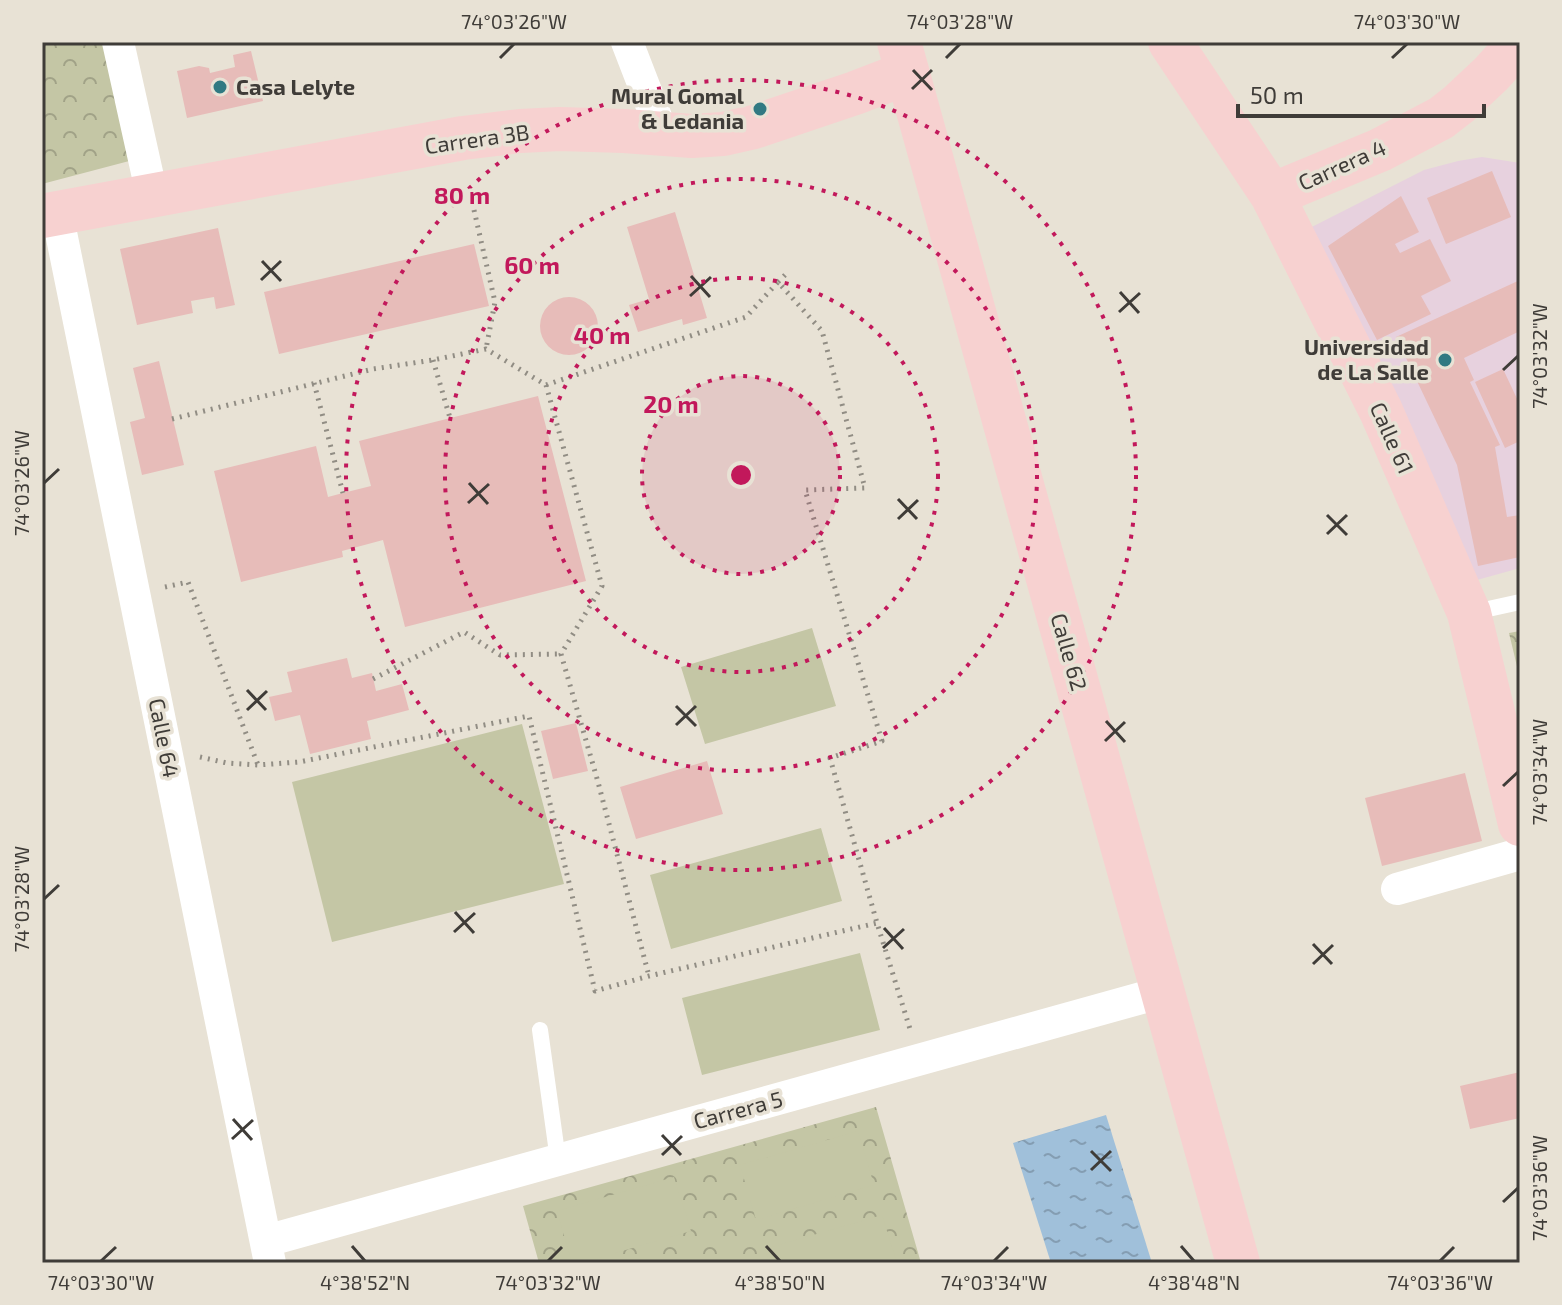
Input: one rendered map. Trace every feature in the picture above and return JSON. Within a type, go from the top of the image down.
[{"type":"street","points":[[118,42],[152,195]]},
{"type":"street","points":[[627,42],[663,135]]},
{"type":"street","name":"Calle 61","points":[[1170,42],[1272,195],[1381,411],[1469,613],[1520,824]]},
{"type":"street","name":"Carrera 4","points":[[1272,195],[1380,150],[1441,118],[1491,74],[1520,42]]},
{"type":"street","name":"Carrera 3B","points":[[50,214],[463,138],[520,131],[723,134],[754,127],[855,93],[903,58]]},
{"type":"street","name":"Calle 62","points":[[903,58],[1238,1263]]},
{"type":"street","name":"Calle 64","points":[[50,214],[134,592],[268,1252]]},
{"type":"street","points":[[1397,889],[1520,854]]},
{"type":"street","name":"Carrera 5","points":[[268,1252],[558,1160],[1163,992]]},
{"type":"lane","points":[[1469,613],[1520,602]]},
{"type":"lane","points":[[540,1030],[558,1160]]},
{"type":"path","points":[[474,210],[495,302],[486,349]]},
{"type":"path","points":[[546,385],[746,317],[788,272]]},
{"type":"path","points":[[778,282],[822,331],[865,488],[805,490],[882,741],[830,758],[920,1059]]},
{"type":"path","points":[[172,419],[373,369],[486,349],[546,385],[602,586],[561,654],[649,976]]},
{"type":"path","points":[[433,360],[450,418]]},
{"type":"path","points":[[314,383],[343,493]]},
{"type":"path","points":[[134,592],[188,582],[258,765]]},
{"type":"path","points":[[373,679],[464,632],[500,655],[561,654]]},
{"type":"path","points":[[166,750],[227,763],[258,765],[299,762],[529,716],[595,991],[877,923]]},
{"type":"shaded area","name":"Universidad de La Salle","points":[[1482,157],[1520,163],[1520,568],[1477,580],[1302,232],[1424,170]]},
{"type":"green space","points":[[42,42],[110,42],[133,160],[42,184]]},
{"type":"green space","points":[[812,628],[836,706],[705,744],[681,667]]},
{"type":"green space","points":[[1520,631],[1520,679],[1509,633]]},
{"type":"green space","points":[[522,724],[564,884],[332,942],[292,782]]},
{"type":"green space","points":[[821,828],[842,901],[671,949],[650,875]]},
{"type":"green space","points":[[860,953],[880,1030],[702,1075],[682,998]]},
{"type":"green space","points":[[876,1107],[921,1263],[539,1263],[523,1206]]},
{"type":"green space","points":[[858,1131],[874,1185],[756,1220],[740,1165]]},
{"type":"green space","points":[[674,1177],[691,1231],[572,1263],[557,1211]]},
{"type":"green space","points":[[882,1215],[897,1263],[769,1263],[765,1249]]},
{"type":"water","points":[[1106,1115],[1152,1263],[1051,1263],[1013,1143]]},
{"type":"building","name":"Casa Lelyte","points":[[251,51],[263,101],[187,118],[177,71],[199,66],[209,68],[210,73],[235,67],[233,55]]},
{"type":"building","points":[[1492,171],[1511,217],[1446,244],[1427,198]]},
{"type":"building","points":[[1401,196],[1419,232],[1395,244],[1400,253],[1430,239],[1451,281],[1421,296],[1431,314],[1377,340],[1328,246]]},
{"type":"building","points":[[675,212],[707,318],[683,325],[682,319],[638,332],[629,305],[649,299],[627,227]]},
{"type":"building","points":[[218,228],[235,305],[216,309],[214,297],[191,301],[193,313],[137,325],[120,249]]},
{"type":"building","points":[[474,244],[489,306],[279,354],[264,292]]},
{"type":"building","points":[[1520,280],[1520,331],[1464,358],[1474,380],[1470,382],[1500,445],[1495,447],[1507,517],[1520,515],[1520,557],[1478,566],[1457,465],[1396,337]]},
{"type":"building","points":[[569,297],[580,299],[589,306],[596,315],[596,337],[589,346],[580,353],[569,355],[558,353],[549,346],[542,337],[540,326],[542,315],[549,306],[558,299]]},
{"type":"building","points":[[159,361],[184,465],[142,475],[130,422],[145,418],[133,368]]},
{"type":"building","points":[[1503,369],[1520,405],[1520,441],[1505,448],[1475,382]]},
{"type":"building","points":[[538,396],[586,581],[405,627],[383,540],[342,551],[343,557],[241,582],[214,471],[316,446],[328,497],[371,486],[359,441]]},
{"type":"building","points":[[347,658],[352,678],[372,673],[376,691],[402,684],[409,710],[367,721],[371,739],[310,754],[300,715],[275,721],[269,697],[292,692],[287,672]]},
{"type":"building","points":[[576,723],[588,771],[553,779],[541,731]]},
{"type":"building","points":[[707,761],[723,814],[636,839],[620,787]]},
{"type":"building","points":[[1465,773],[1482,841],[1382,866],[1365,798]]},
{"type":"building","points":[[1520,1072],[1520,1118],[1470,1129],[1460,1086]]},
{"type":"place","name":"Casa Lelyte","points":[[220,87]]},
{"type":"place","name":"Mural Gomal & Ledania","points":[[760,109]]},
{"type":"place","name":"Universidad de La Salle","points":[[1445,360]]}]
